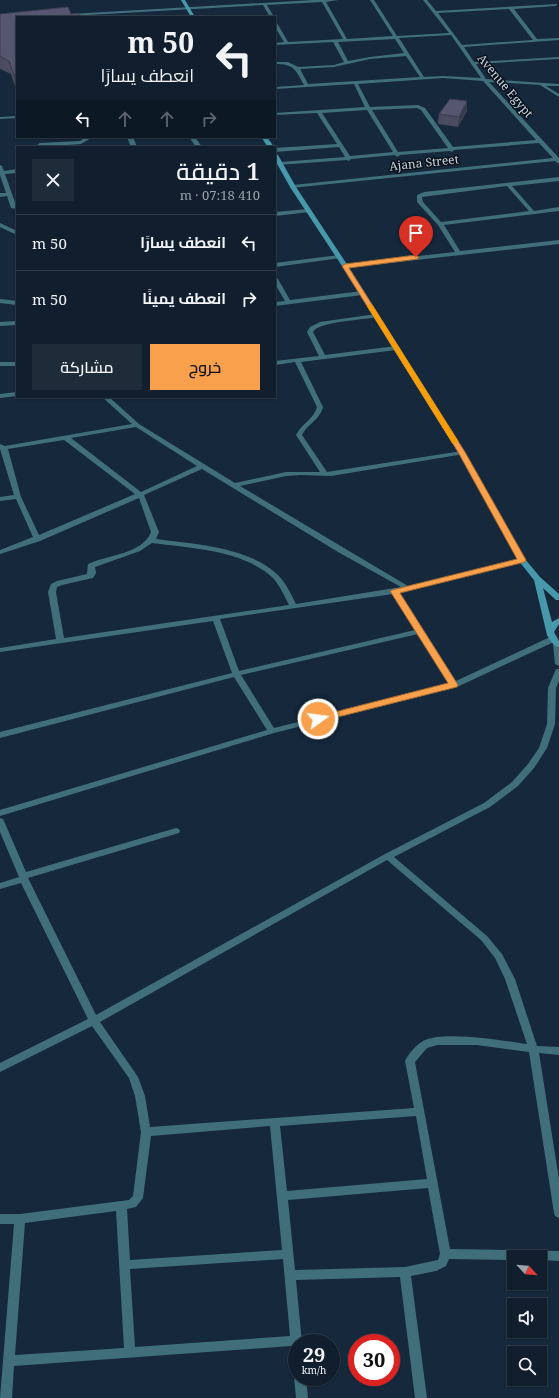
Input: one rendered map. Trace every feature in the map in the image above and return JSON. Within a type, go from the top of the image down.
[{"type":"main road","points":[[183,0],[192,16]]},
{"type":"main road","points":[[276,157],[293,187],[345,266],[462,452],[522,560],[537,579],[559,598]]},
{"type":"main road","points":[[537,579],[551,631],[556,643]]},
{"type":"main road","points":[[551,631],[555,622],[559,620]]},
{"type":"street","points":[[63,16],[278,2],[336,0]]},
{"type":"street","points":[[372,0],[422,77]]},
{"type":"street","name":"Avenue Egypt","points":[[425,0],[461,46],[484,79],[558,161]]},
{"type":"street","points":[[551,0],[559,9]]},
{"type":"street","points":[[323,1],[346,40]]},
{"type":"street","points":[[264,4],[271,16]]},
{"type":"street","points":[[435,12],[555,5]]},
{"type":"street","points":[[510,8],[536,41]]},
{"type":"street","points":[[276,25],[287,44]]},
{"type":"street","points":[[276,44],[452,34]]},
{"type":"street","points":[[461,46],[559,39]]},
{"type":"street","points":[[335,41],[347,63]]},
{"type":"street","points":[[296,68],[347,63],[370,58],[408,54]]},
{"type":"street","points":[[472,63],[559,58]]},
{"type":"street","points":[[276,63],[289,62],[296,68],[307,86]]},
{"type":"street","points":[[276,88],[422,77],[484,79],[559,85]]},
{"type":"street","points":[[355,82],[368,108],[397,155]]},
{"type":"street","points":[[541,84],[559,96]]},
{"type":"street","points":[[276,114],[368,108],[420,107],[423,109],[452,150]]},
{"type":"street","points":[[319,112],[349,159]]},
{"type":"street","points":[[0,118],[16,117]]},
{"type":"street","points":[[41,146],[81,142],[88,138]]},
{"type":"street","points":[[280,164],[397,155],[540,141]]},
{"type":"street","points":[[276,150],[340,145]]},
{"type":"street","name":"Ajana Street","points":[[293,187],[558,161]]},
{"type":"street","points":[[14,208],[1,174],[16,171]]},
{"type":"street","points":[[458,252],[440,224],[420,202],[419,196],[424,194],[559,179]]},
{"type":"street","points":[[508,184],[533,213]]},
{"type":"street","points":[[0,195],[8,194]]},
{"type":"street","points":[[440,224],[559,209]]},
{"type":"street","points":[[276,214],[308,210]]},
{"type":"street","points":[[0,225],[16,233]]},
{"type":"street","points":[[345,266],[458,252],[559,242]]},
{"type":"street","points":[[276,265],[339,257]]},
{"type":"street","points":[[276,281],[288,302]]},
{"type":"street","points":[[276,304],[362,293]]},
{"type":"street","points":[[0,301],[16,303]]},
{"type":"street","points":[[323,357],[310,332],[312,328],[322,323],[376,316]]},
{"type":"street","points":[[0,324],[16,323]]},
{"type":"street","points":[[276,363],[396,348]]},
{"type":"street","points":[[297,360],[320,407],[318,413],[300,431],[299,436],[324,474]]},
{"type":"street","points":[[0,364],[16,364]]},
{"type":"street","points":[[0,396],[16,394]]},
{"type":"street","points":[[106,398],[137,425],[202,466],[341,550],[409,589]]},
{"type":"street","points":[[37,539],[18,497],[2,447],[137,425]]},
{"type":"street","points":[[60,640],[52,592],[54,586],[60,583],[90,576],[92,573],[90,567],[94,563],[126,554],[139,548],[151,541],[155,532],[141,495],[65,437]]},
{"type":"street","points":[[234,485],[293,474],[324,474],[462,452]]},
{"type":"street","points":[[0,552],[37,539],[141,495],[202,466]]},
{"type":"street","points":[[0,499],[18,497]]},
{"type":"street","points":[[151,541],[218,551],[256,564],[272,574],[286,591],[294,607]]},
{"type":"street","points":[[0,650],[60,640],[216,619],[409,589],[522,560]]},
{"type":"street","points":[[395,591],[454,685]]},
{"type":"street","points":[[216,619],[236,674],[272,731]]},
{"type":"street","points":[[0,735],[236,674],[419,631]]},
{"type":"street","points":[[0,813],[272,731],[454,685],[556,643],[559,664]]},
{"type":"street","points":[[0,1068],[94,1021],[388,856],[487,805],[515,784],[532,766],[543,748],[551,724],[552,688],[559,671]]},
{"type":"street","points":[[551,724],[559,716]]},
{"type":"street","points":[[0,820],[24,878],[94,1021],[133,1077],[140,1096],[146,1132],[138,1198],[132,1204],[20,1219],[0,1219]]},
{"type":"street","points":[[0,886],[176,831]]},
{"type":"street","points":[[388,856],[484,938],[499,956],[510,979],[534,1050],[554,1151],[559,1213]]},
{"type":"street","points":[[290,1275],[405,1272],[436,1266],[442,1263],[446,1254],[410,1061],[419,1049],[431,1041],[463,1040],[487,1042],[534,1050],[559,1051]]},
{"type":"street","points":[[146,1132],[420,1112]]},
{"type":"street","points":[[275,1122],[296,1334]]},
{"type":"street","points":[[282,1196],[433,1183]]},
{"type":"street","points":[[121,1206],[130,1352]]},
{"type":"street","points":[[6,1398],[20,1219]]},
{"type":"street","points":[[124,1265],[288,1254]]},
{"type":"street","points":[[446,1254],[559,1256]]},
{"type":"street","points":[[405,1272],[421,1398]]},
{"type":"street","points":[[9,1361],[130,1352],[288,1344]]},
{"type":"street","points":[[301,1386],[302,1398]]},
{"type":"building","points":[[68,7],[71,14],[78,13],[80,16],[16,16],[16,80],[9,61],[0,56],[0,14]]},
{"type":"building","points":[[450,99],[467,101],[459,117],[439,114]]},
{"type":"slow traffic","points":[[370,306],[454,441]]},
{"type":"route","points":[[318,719],[454,685],[395,591],[409,589],[522,560],[462,452],[345,266],[416,257]]}]
